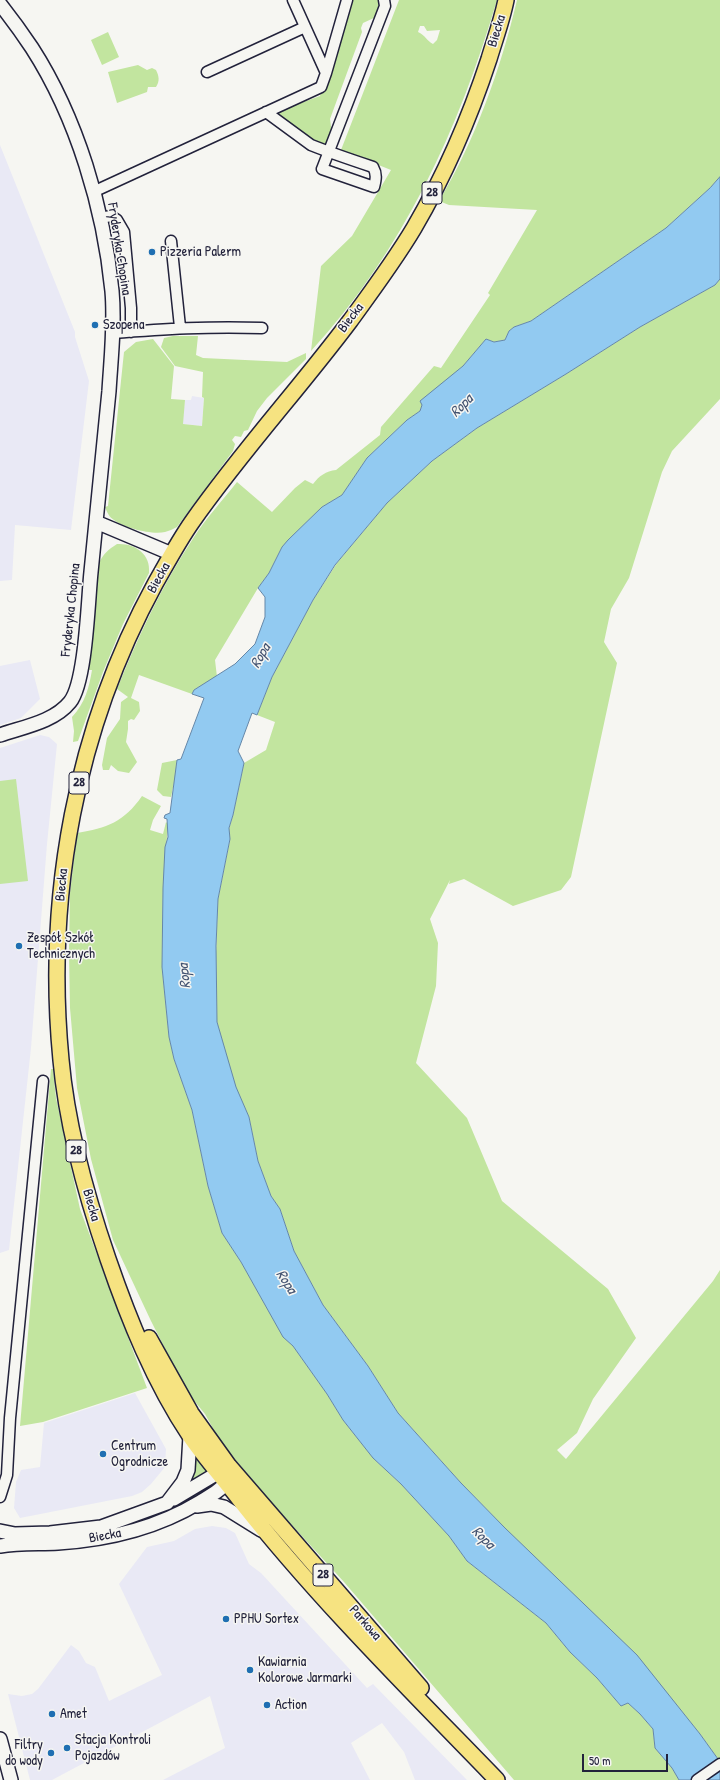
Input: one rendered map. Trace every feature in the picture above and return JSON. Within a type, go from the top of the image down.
[{"type":"main road","name":"Biecka","points":[[224,1473],[190,1436],[167,1397],[130,1322],[100,1236],[78,1161],[61,1063],[56,995],[62,875],[75,800],[92,736],[103,702],[131,631],[172,554],[189,526],[225,477],[346,326],[379,281],[414,228],[448,163],[480,85],[506,0]]},
{"type":"main road","name":"Biecka","points":[[100,1236],[143,1327],[224,1473]]},
{"type":"main road","name":"28","points":[[224,1473],[267,1534]]},
{"type":"main road","name":"Parkowa","points":[[224,1473],[500,1780]]},
{"type":"main road","name":"Parkowa","points":[[267,1534],[344,1622],[497,1780]]},
{"type":"street","points":[[293,0],[326,73]]},
{"type":"street","points":[[93,192],[320,87],[326,73],[344,2]]},
{"type":"street","points":[[266,112],[309,143],[330,151],[373,167],[376,172],[374,187],[322,169],[330,151],[386,2]]},
{"type":"street","name":"Fryderyka Chopina","points":[[0,4],[32,49],[59,98],[82,155],[100,218],[112,292],[110,377],[81,671],[78,685],[71,701],[62,710],[48,718],[0,735]]},
{"type":"street","points":[[207,72],[305,27]]},
{"type":"street","points":[[100,218],[111,216],[117,220],[124,232],[131,308],[131,332]]},
{"type":"street","points":[[171,240],[180,328]]},
{"type":"street","points":[[112,333],[218,326],[262,328]]},
{"type":"street","points":[[96,522],[172,554]]},
{"type":"street","points":[[0,1497],[6,1476],[10,1418],[43,1081]]},
{"type":"street","points":[[0,1466],[10,1418]]},
{"type":"street","points":[[167,1503],[183,1482],[188,1470],[190,1436]]},
{"type":"street","name":"Biecka","points":[[0,1531],[15,1534],[50,1533],[101,1527],[167,1503],[224,1473]]},
{"type":"street","name":"Biecka","points":[[6,1545],[59,1543],[106,1537],[146,1528],[192,1507],[213,1494],[224,1473]]},
{"type":"street","name":"Biecka","points":[[192,1507],[211,1504],[224,1507],[267,1534]]},
{"type":"street","points":[[0,1739],[10,1780]]},
{"type":"street","points":[[697,1780],[720,1764]]},
{"type":"shaded area","points":[[0,145],[75,332],[75,337],[89,381],[71,530],[15,525],[12,580],[0,581]]},
{"type":"shaded area","points":[[192,396],[204,398],[202,426],[182,424],[185,400],[191,400]]},
{"type":"shaded area","points":[[30,660],[40,699],[21,718],[0,725],[0,666]]},
{"type":"shaded area","name":"Zespół Szkół Technicznych","points":[[40,735],[49,737],[57,744],[47,844],[31,1048],[9,1250],[0,1253],[0,748]]},
{"type":"shaded area","name":"Centrum Ogrodnicze","points":[[135,1393],[166,1449],[165,1467],[151,1484],[142,1492],[132,1496],[20,1518],[14,1508],[16,1482],[21,1470],[40,1467],[44,1423]]},
{"type":"shaded area","points":[[212,1526],[226,1528],[235,1533],[249,1564],[261,1573],[367,1688],[373,1684],[467,1780],[415,1780],[404,1752],[382,1723],[351,1743],[370,1780],[163,1780],[225,1748],[210,1696],[52,1780],[30,1780],[8,1694],[22,1696],[32,1694],[38,1689],[71,1645],[79,1651],[86,1663],[95,1667],[109,1701],[162,1675],[119,1584],[147,1547],[174,1541],[195,1529]]},
{"type":"green space","points":[[350,0],[381,0],[383,7],[376,17],[363,23],[361,28],[362,32],[330,119],[332,134],[329,142],[322,145],[280,119],[276,112],[320,96]]},
{"type":"green space","points":[[399,0],[497,0],[465,95],[446,141],[424,186],[400,230],[374,272],[344,312],[311,351],[321,266],[352,236],[391,170],[341,150]],"holes":[[[420,26],[424,26],[427,31],[440,30],[437,40],[433,44],[418,32]]]},
{"type":"green space","points":[[517,0],[720,0],[720,177],[666,228],[531,321],[514,327],[509,331],[505,340],[494,342],[486,339],[463,366],[422,405],[420,411],[407,420],[367,458],[342,495],[322,507],[282,547],[269,573],[258,588],[215,660],[217,677],[194,690],[192,694],[139,675],[131,698],[139,702],[140,711],[134,720],[131,719],[128,721],[126,742],[137,762],[129,773],[118,771],[111,765],[109,770],[103,770],[102,765],[107,738],[120,719],[121,702],[128,697],[117,689],[133,650],[161,592],[182,555],[204,523],[237,482],[272,512],[295,488],[305,480],[313,484],[323,474],[336,470],[380,435],[381,427],[434,366],[441,368],[490,295],[488,293],[537,210],[449,205],[439,201],[464,154],[486,104],[511,26]]},
{"type":"green space","points":[[108,32],[119,57],[102,65],[91,40]]},
{"type":"green space","points":[[138,65],[147,70],[152,68],[156,70],[159,78],[156,87],[148,87],[147,92],[117,103],[108,72]]},
{"type":"green space","points":[[720,279],[720,399],[672,451],[662,472],[629,578],[611,609],[604,642],[617,663],[571,877],[561,890],[513,906],[464,879],[449,884],[450,880],[430,919],[438,943],[436,986],[416,1063],[467,1118],[502,1201],[608,1289],[636,1338],[593,1399],[577,1433],[557,1450],[566,1459],[713,1281],[720,1270],[720,1758],[718,1759],[670,1697],[461,1483],[398,1413],[368,1366],[323,1305],[294,1251],[280,1209],[271,1196],[258,1161],[249,1117],[234,1085],[217,1022],[216,953],[218,899],[230,840],[229,829],[244,763],[266,750],[275,722],[257,715],[272,677],[313,600],[337,563],[387,503],[432,461],[477,428],[640,327],[715,285]]},
{"type":"green space","points":[[173,336],[198,336],[196,355],[203,358],[287,362],[306,353],[306,359],[267,398],[257,411],[248,430],[244,431],[241,437],[235,436],[232,440],[235,444],[233,451],[177,527],[170,531],[153,533],[124,526],[107,513],[105,507],[108,506],[124,352],[136,342],[153,339],[174,366],[171,399],[185,400],[183,424],[202,426],[204,398],[202,397],[203,372],[175,366],[161,347],[164,338]]},
{"type":"green space","points":[[117,544],[130,545],[140,551],[147,560],[149,573],[123,624],[103,672],[78,741],[73,742],[74,731],[72,717],[86,695],[92,670],[89,670],[99,563],[106,552]]},
{"type":"green space","points":[[177,760],[176,774],[171,797],[163,796],[157,790],[162,763]]},
{"type":"green space","points":[[16,779],[28,881],[0,884],[0,781]]},
{"type":"green space","points":[[142,796],[161,806],[153,820],[150,830],[163,834],[166,822],[168,824],[163,888],[162,967],[169,1037],[174,1059],[192,1110],[208,1186],[222,1233],[241,1262],[283,1336],[293,1346],[327,1394],[343,1420],[375,1460],[401,1484],[449,1536],[467,1561],[546,1623],[570,1652],[597,1678],[621,1706],[628,1703],[640,1714],[653,1729],[655,1748],[672,1768],[679,1780],[514,1780],[344,1582],[278,1510],[221,1443],[205,1414],[187,1392],[151,1321],[113,1240],[91,1159],[77,1088],[70,1008],[70,893],[77,833],[97,829],[114,822],[128,812]]},
{"type":"green space","points":[[51,1069],[53,1069],[56,1098],[80,1209],[147,1388],[43,1422],[20,1426]]},
{"type":"green space","points":[[194,1452],[208,1470],[190,1481]]},
{"type":"green space","points":[[217,1481],[215,1486],[171,1512],[130,1527],[56,1538],[208,1482]]},
{"type":"water","name":"Ropa","points":[[720,177],[720,279],[715,285],[640,327],[477,428],[432,461],[387,503],[335,565],[313,600],[272,677],[257,715],[252,713],[238,751],[244,763],[229,828],[230,839],[218,899],[216,946],[217,1022],[236,1087],[249,1117],[258,1161],[271,1196],[280,1209],[294,1251],[323,1305],[368,1366],[398,1413],[461,1483],[505,1528],[637,1655],[700,1734],[718,1759],[720,1764],[720,1780],[679,1780],[672,1768],[655,1748],[653,1729],[640,1714],[628,1703],[621,1706],[597,1678],[570,1652],[546,1623],[467,1561],[449,1536],[401,1484],[373,1458],[343,1420],[327,1394],[293,1346],[283,1337],[241,1262],[222,1233],[208,1186],[192,1110],[174,1059],[169,1037],[162,967],[163,888],[165,847],[168,837],[167,819],[164,818],[165,815],[170,813],[177,760],[181,759],[204,698],[192,694],[194,690],[235,664],[255,644],[265,617],[265,597],[258,588],[269,573],[282,547],[288,540],[322,507],[342,495],[367,458],[407,420],[420,411],[422,405],[420,401],[463,366],[486,339],[494,342],[505,340],[509,331],[514,327],[531,321],[666,228]]},
{"type":"place","name":"Pizzeria Palerm","points":[[152,252]]},
{"type":"place","name":"Szopena","points":[[95,325]]},
{"type":"place","name":"Zespół Szkół Technicznych","points":[[19,946]]},
{"type":"place","name":"Centrum Ogrodnicze","points":[[103,1454]]},
{"type":"place","name":"PPHU Sortex","points":[[226,1619]]},
{"type":"place","name":"Kawiarnia Kolorowe Jarmarki","points":[[250,1670]]},
{"type":"place","name":"Action","points":[[267,1705]]},
{"type":"place","name":"Amet","points":[[52,1714]]},
{"type":"place","name":"Stacja Kontroli Pojazdów","points":[[67,1748]]},
{"type":"place","name":"Filtry do wody","points":[[51,1753]]}]
